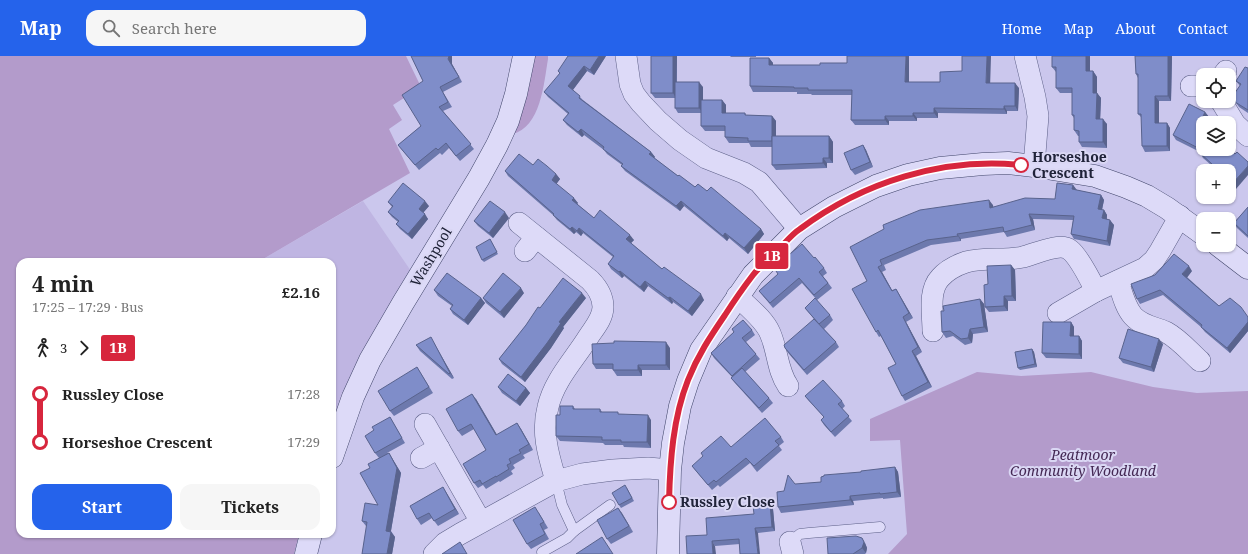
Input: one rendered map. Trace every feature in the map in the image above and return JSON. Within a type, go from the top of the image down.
[{"type":"street","name":"Washpool","points":[[336,446],[353,397],[370,360],[407,296],[480,178],[497,145],[508,121],[516,94],[524,56]]},
{"type":"street","points":[[626,56],[630,84],[634,94],[658,121],[680,140],[706,158],[744,173],[759,182],[799,229]]},
{"type":"street","points":[[1025,56],[1038,116],[1034,166]]},
{"type":"street","points":[[1225,108],[1235,124],[1248,136]]},
{"type":"street","points":[[668,554],[670,470],[680,406],[688,381],[701,350],[753,275],[799,229],[834,207],[855,195],[908,175],[940,168],[1008,163],[1095,176],[1147,196],[1180,216],[1196,229]]},
{"type":"street","points":[[1058,313],[1096,291],[1138,272],[1154,260],[1180,216]]},
{"type":"street","points":[[519,223],[530,244],[590,280],[598,290],[603,306],[598,322],[561,377],[548,406],[545,422],[547,451],[556,481]]},
{"type":"street","points":[[933,330],[933,294],[936,284],[939,279],[949,270],[971,261],[1015,258],[1048,250],[1065,248],[1070,250],[1076,257],[1096,291]]},
{"type":"street","points":[[1227,252],[1248,268]]},
{"type":"street","points":[[1118,281],[1123,297],[1132,315],[1142,323],[1168,333],[1200,361]]},
{"type":"street","points":[[737,296],[765,324],[770,332],[782,375],[788,386]]},
{"type":"street","points":[[425,424],[481,522]]},
{"type":"street","points":[[421,458],[439,448]]},
{"type":"street","points":[[434,554],[445,544],[481,522],[556,481],[582,474],[613,470],[648,468],[670,470]]},
{"type":"street","points":[[306,554],[309,538]]},
{"type":"lane","points":[[556,481],[562,505],[574,531]]},
{"type":"lane","points":[[542,552],[567,538],[574,531],[610,505]]},
{"type":"lane","points":[[792,548],[800,534],[809,532],[880,527]]},
{"type":"shaded area","points":[[363,201],[413,274],[336,418],[336,258],[265,258]]},
{"type":"green space","points":[[0,56],[406,56],[421,87],[393,105],[402,120],[389,129],[410,173],[265,258],[16,258],[16,538],[298,538],[294,554],[0,554]]},
{"type":"green space","points":[[528,56],[548,56],[542,91],[535,114],[529,123],[522,130],[512,134]]},
{"type":"green space","name":"Peatmoor Community Woodland","points":[[977,372],[1021,376],[1091,372],[1153,387],[1197,393],[1248,391],[1248,554],[888,554],[907,534],[900,440],[870,441],[870,419]]},
{"type":"building","points":[[411,56],[449,56],[448,59],[459,77],[440,87],[448,102],[439,107],[471,144],[456,156],[446,143],[438,150],[436,148],[415,165],[398,145],[421,126],[402,95],[423,81]]},
{"type":"building","points":[[568,56],[599,56],[590,70],[584,66],[568,86],[580,96],[579,98],[651,152],[649,154],[678,176],[679,175],[695,187],[698,184],[707,191],[711,187],[761,229],[744,248],[725,233],[723,236],[681,201],[676,206],[621,166],[623,164],[603,149],[604,147],[581,129],[578,132],[563,120],[569,113],[544,92],[560,73],[558,71]]},
{"type":"building","points":[[651,56],[673,56],[673,93],[651,93]]},
{"type":"building","points":[[847,56],[906,56],[905,82],[940,82],[940,72],[962,71],[962,56],[987,56],[986,83],[1015,83],[1015,106],[1004,106],[1004,109],[934,108],[934,113],[913,113],[913,116],[885,116],[885,120],[851,120],[852,90],[808,90],[808,88],[794,87],[750,86],[750,58],[769,58],[769,65],[820,65],[820,63],[847,63]]},
{"type":"building","points":[[1052,56],[1086,56],[1086,71],[1093,71],[1093,93],[1097,93],[1096,119],[1103,119],[1103,142],[1079,142],[1079,131],[1074,130],[1074,115],[1072,115],[1072,88],[1056,88],[1056,67],[1052,67]]},
{"type":"building","points":[[1135,56],[1168,56],[1168,96],[1155,96],[1155,123],[1167,123],[1167,146],[1142,146],[1141,114],[1138,114],[1138,74],[1136,74]]},
{"type":"building","points":[[1245,67],[1248,68],[1248,110],[1236,103],[1236,91],[1241,84],[1236,81]]},
{"type":"building","points":[[675,82],[699,82],[699,108],[675,108]]},
{"type":"building","points":[[701,100],[722,100],[722,113],[745,113],[745,115],[772,116],[772,141],[748,141],[748,138],[725,137],[725,126],[701,126]]},
{"type":"building","points":[[1189,104],[1205,112],[1203,116],[1196,116],[1196,147],[1173,135]]},
{"type":"building","points":[[772,136],[829,136],[829,158],[823,158],[823,163],[772,165]]},
{"type":"building","points":[[863,145],[870,162],[851,170],[844,153]]},
{"type":"building","points":[[1237,152],[1248,162],[1248,166],[1236,180],[1236,164],[1212,164],[1203,156],[1236,156]]},
{"type":"building","points":[[519,154],[533,165],[538,159],[556,174],[552,180],[574,198],[572,200],[594,218],[600,210],[630,235],[626,239],[662,269],[664,267],[701,294],[688,311],[645,281],[640,287],[620,271],[619,272],[608,264],[614,256],[579,228],[577,231],[572,227],[570,229],[505,171]]},
{"type":"building","points":[[403,183],[425,201],[419,209],[425,214],[408,234],[396,224],[399,221],[388,212],[393,206],[388,202]]},
{"type":"building","points":[[1057,183],[1073,185],[1072,189],[1101,195],[1098,209],[1104,210],[1102,218],[1110,220],[1107,241],[1071,234],[1074,216],[1029,214],[1032,225],[1004,232],[1003,227],[957,234],[958,236],[927,240],[880,260],[882,265],[878,267],[892,291],[896,289],[909,313],[903,317],[918,347],[912,351],[928,382],[902,396],[888,368],[896,364],[878,330],[876,332],[852,289],[867,281],[850,247],[884,229],[883,225],[920,210],[989,200],[990,208],[1025,198],[1055,199]]},
{"type":"building","points":[[490,201],[505,212],[489,233],[474,221]]},
{"type":"building","points":[[1248,207],[1248,236],[1236,225],[1236,221]]},
{"type":"building","points":[[490,239],[497,252],[482,260],[476,247]]},
{"type":"building","points":[[802,244],[824,268],[819,272],[828,283],[814,295],[799,278],[770,303],[759,291],[778,274],[776,271],[786,261],[784,259]]},
{"type":"building","points":[[1174,254],[1189,266],[1182,274],[1219,306],[1230,298],[1241,307],[1248,317],[1248,322],[1227,348],[1160,290],[1137,299],[1131,284],[1155,275]]},
{"type":"building","points":[[1011,265],[1012,296],[1004,296],[1004,306],[985,307],[984,285],[988,284],[987,266]]},
{"type":"building","points":[[447,273],[481,298],[464,320],[450,309],[453,305],[434,290]]},
{"type":"building","points":[[503,273],[521,288],[500,312],[483,298]]},
{"type":"building","points":[[563,278],[582,293],[559,322],[561,323],[521,377],[499,359],[526,325],[538,307],[540,308]]},
{"type":"building","points":[[815,298],[830,315],[819,324],[805,308]]},
{"type":"building","points":[[980,299],[984,327],[970,329],[968,338],[961,339],[950,331],[942,332],[941,311],[944,311],[943,306]]},
{"type":"building","points":[[814,319],[836,342],[804,370],[784,345]]},
{"type":"building","points":[[743,320],[752,330],[742,338],[756,354],[732,376],[711,353],[734,332],[732,329]]},
{"type":"building","points":[[1043,322],[1071,322],[1070,336],[1079,336],[1079,354],[1042,353]]},
{"type":"building","points":[[1128,329],[1159,339],[1151,367],[1119,358]]},
{"type":"building","points":[[431,337],[450,373],[449,374],[416,345]]},
{"type":"building","points":[[614,341],[666,342],[666,365],[638,365],[638,370],[613,370],[613,364],[593,364],[592,344],[614,343]]},
{"type":"building","points":[[1032,349],[1035,364],[1018,368],[1015,352]]},
{"type":"building","points":[[417,367],[429,387],[390,411],[378,391]]},
{"type":"building","points":[[742,368],[769,398],[759,408],[731,378]]},
{"type":"building","points":[[508,374],[526,388],[516,401],[498,387]]},
{"type":"building","points":[[823,380],[842,401],[838,404],[849,416],[831,432],[821,420],[824,417],[805,396]]},
{"type":"building","points":[[472,394],[496,435],[517,423],[529,444],[519,450],[521,453],[509,459],[511,463],[507,465],[509,469],[482,484],[480,480],[474,483],[463,464],[486,450],[471,424],[458,431],[446,409]]},
{"type":"building","points":[[560,406],[573,406],[573,409],[600,409],[600,412],[618,412],[618,414],[648,415],[647,442],[602,440],[602,437],[556,436],[556,415],[560,415]]},
{"type":"building","points":[[390,417],[402,438],[375,453],[365,436],[374,430],[372,427]]},
{"type":"building","points":[[765,418],[781,437],[775,441],[779,445],[754,466],[746,458],[716,482],[714,480],[708,485],[692,466],[703,456],[701,453],[721,436],[731,447]]},
{"type":"building","points":[[389,453],[397,468],[386,531],[391,532],[387,554],[362,554],[367,522],[362,521],[365,503],[378,505],[360,473],[370,468],[368,464]]},
{"type":"building","points":[[895,467],[897,492],[850,496],[850,500],[778,507],[777,492],[784,491],[788,475],[795,484],[821,482],[821,477],[824,475]]},
{"type":"building","points":[[625,485],[632,498],[619,505],[612,493]]},
{"type":"building","points":[[443,487],[455,509],[434,521],[429,513],[417,519],[410,506]]},
{"type":"building","points":[[770,504],[772,527],[755,528],[758,554],[740,554],[739,539],[712,541],[713,554],[687,554],[686,536],[707,535],[706,518],[754,514],[753,506]]},
{"type":"building","points":[[535,507],[544,522],[540,524],[545,534],[527,544],[513,520]]},
{"type":"building","points":[[618,508],[629,526],[607,539],[597,520]]},
{"type":"building","points":[[856,536],[862,538],[864,542],[862,548],[853,554],[828,554],[827,538]]},
{"type":"building","points":[[602,537],[613,554],[576,554]]},
{"type":"building","points":[[460,542],[467,554],[442,554]]},
{"type":"bus line","name":"1B","points":[[669,502],[670,470],[680,406],[688,381],[701,350],[753,275],[799,229],[855,195],[908,175],[940,168],[983,164],[1008,163],[1021,165]]},
{"type":"place","name":"Horseshoe Crescent","points":[[1021,165]]},
{"type":"place","name":"Russley Close","points":[[669,502]]}]
